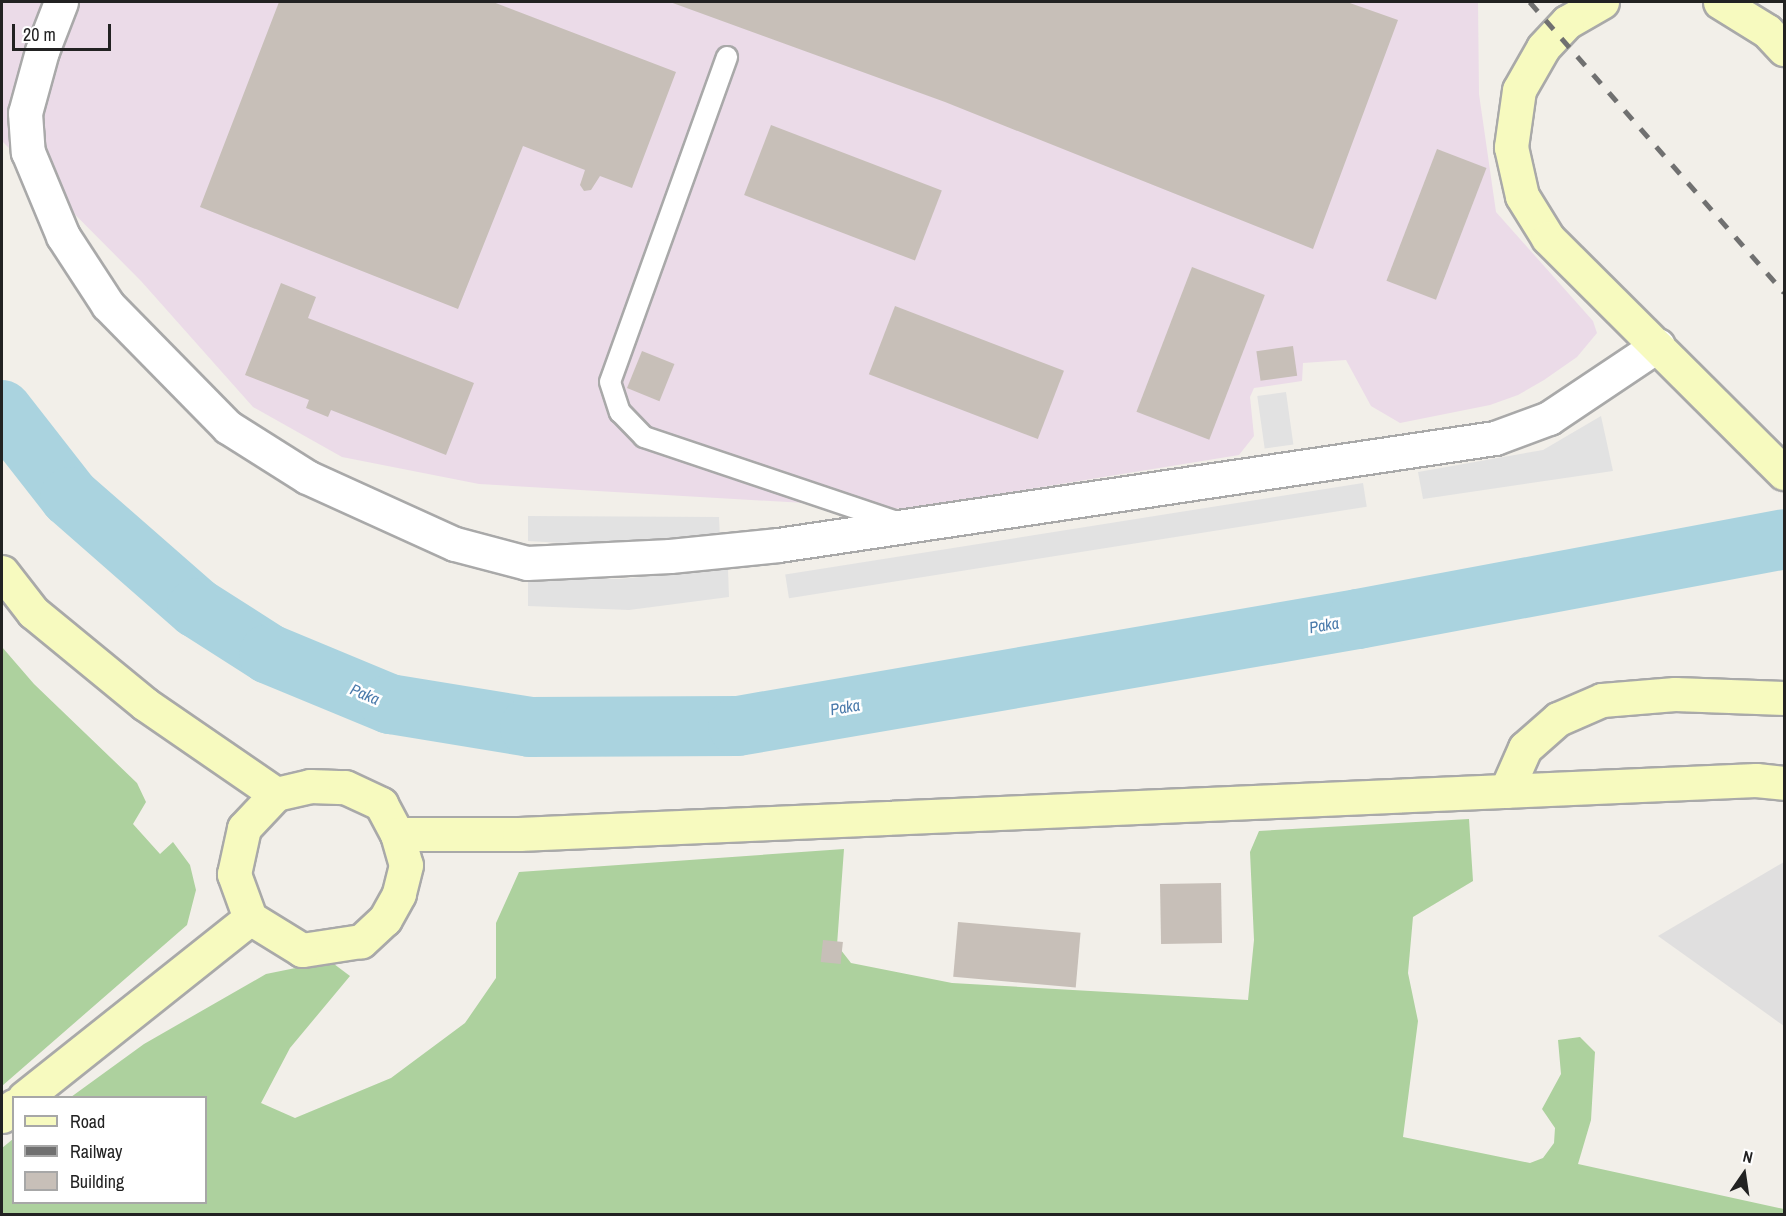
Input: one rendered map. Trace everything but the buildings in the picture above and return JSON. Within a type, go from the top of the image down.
[{"type":"main road","points":[[1602,2],[1567,22],[1543,48],[1519,90],[1510,147],[1522,196],[1548,238],[1785,473]]},
{"type":"main road","points":[[1720,2],[1767,31],[1785,49]]},
{"type":"main road","points":[[2,572],[33,612],[145,704],[276,794]]},
{"type":"main road","points":[[1506,791],[1525,748],[1558,719],[1602,700],[1675,694],[1785,698]]},
{"type":"main road","points":[[396,834],[519,834],[1756,780],[1785,783]]},
{"type":"main road","points":[[310,786],[345,787],[381,804],[396,834],[406,866],[399,894],[385,919],[361,941],[302,951],[250,918],[234,874],[244,828],[276,794],[310,786]]},
{"type":"main road","points":[[27,1096],[250,918]]},
{"type":"street","points":[[61,2],[42,51],[25,113],[28,152],[63,236],[108,305],[153,355],[228,428],[307,477],[455,544],[527,563],[670,556],[908,526],[1495,438],[1549,417],[1658,345]]},
{"type":"lane","points":[[727,57],[610,382],[620,412],[644,436],[908,526]]},
{"type":"shaded area","points":[[2,2],[1478,2],[1479,94],[1496,212],[1593,321],[1597,333],[1577,357],[1518,395],[1490,405],[1400,423],[1371,406],[1346,360],[1303,363],[1302,381],[1254,388],[1250,397],[1254,436],[1239,455],[906,509],[479,484],[342,457],[253,407],[141,281],[2,141]]},
{"type":"shaded area","points":[[1286,392],[1293,444],[1265,449],[1257,396]]},
{"type":"shaded area","points":[[1601,416],[1613,471],[1423,499],[1418,472],[1543,450]]},
{"type":"shaded area","points":[[1363,483],[1367,507],[789,598],[785,575]]},
{"type":"shaded area","points":[[528,516],[719,517],[720,539],[615,546],[528,541]]},
{"type":"shaded area","points":[[728,569],[729,597],[629,610],[528,606],[528,576],[619,579]]},
{"type":"shaded area","points":[[1784,862],[1784,1026],[1658,936]]},
{"type":"green space","points":[[2,647],[34,684],[137,783],[146,802],[133,824],[160,854],[173,842],[190,865],[196,890],[187,925],[2,1086]]},
{"type":"green space","points":[[1469,819],[1473,881],[1413,917],[1408,973],[1418,1021],[1403,1137],[1530,1163],[1543,1158],[1554,1143],[1555,1128],[1542,1109],[1561,1074],[1558,1040],[1580,1037],[1595,1052],[1591,1120],[1578,1164],[1784,1209],[1784,1214],[2,1214],[2,1148],[12,1140],[12,1204],[207,1204],[207,1096],[72,1096],[144,1044],[266,974],[330,961],[350,976],[290,1048],[261,1103],[295,1118],[391,1078],[465,1023],[496,978],[496,923],[519,872],[844,849],[837,945],[851,963],[952,983],[1248,1000],[1254,940],[1250,852],[1259,831]]},
{"type":"waterway","name":"Paka","points":[[2,410],[70,497],[197,608],[269,654],[390,704],[530,727],[738,726],[1358,619],[1784,539]]},
{"type":"railway","points":[[1530,2],[1784,292]]}]
